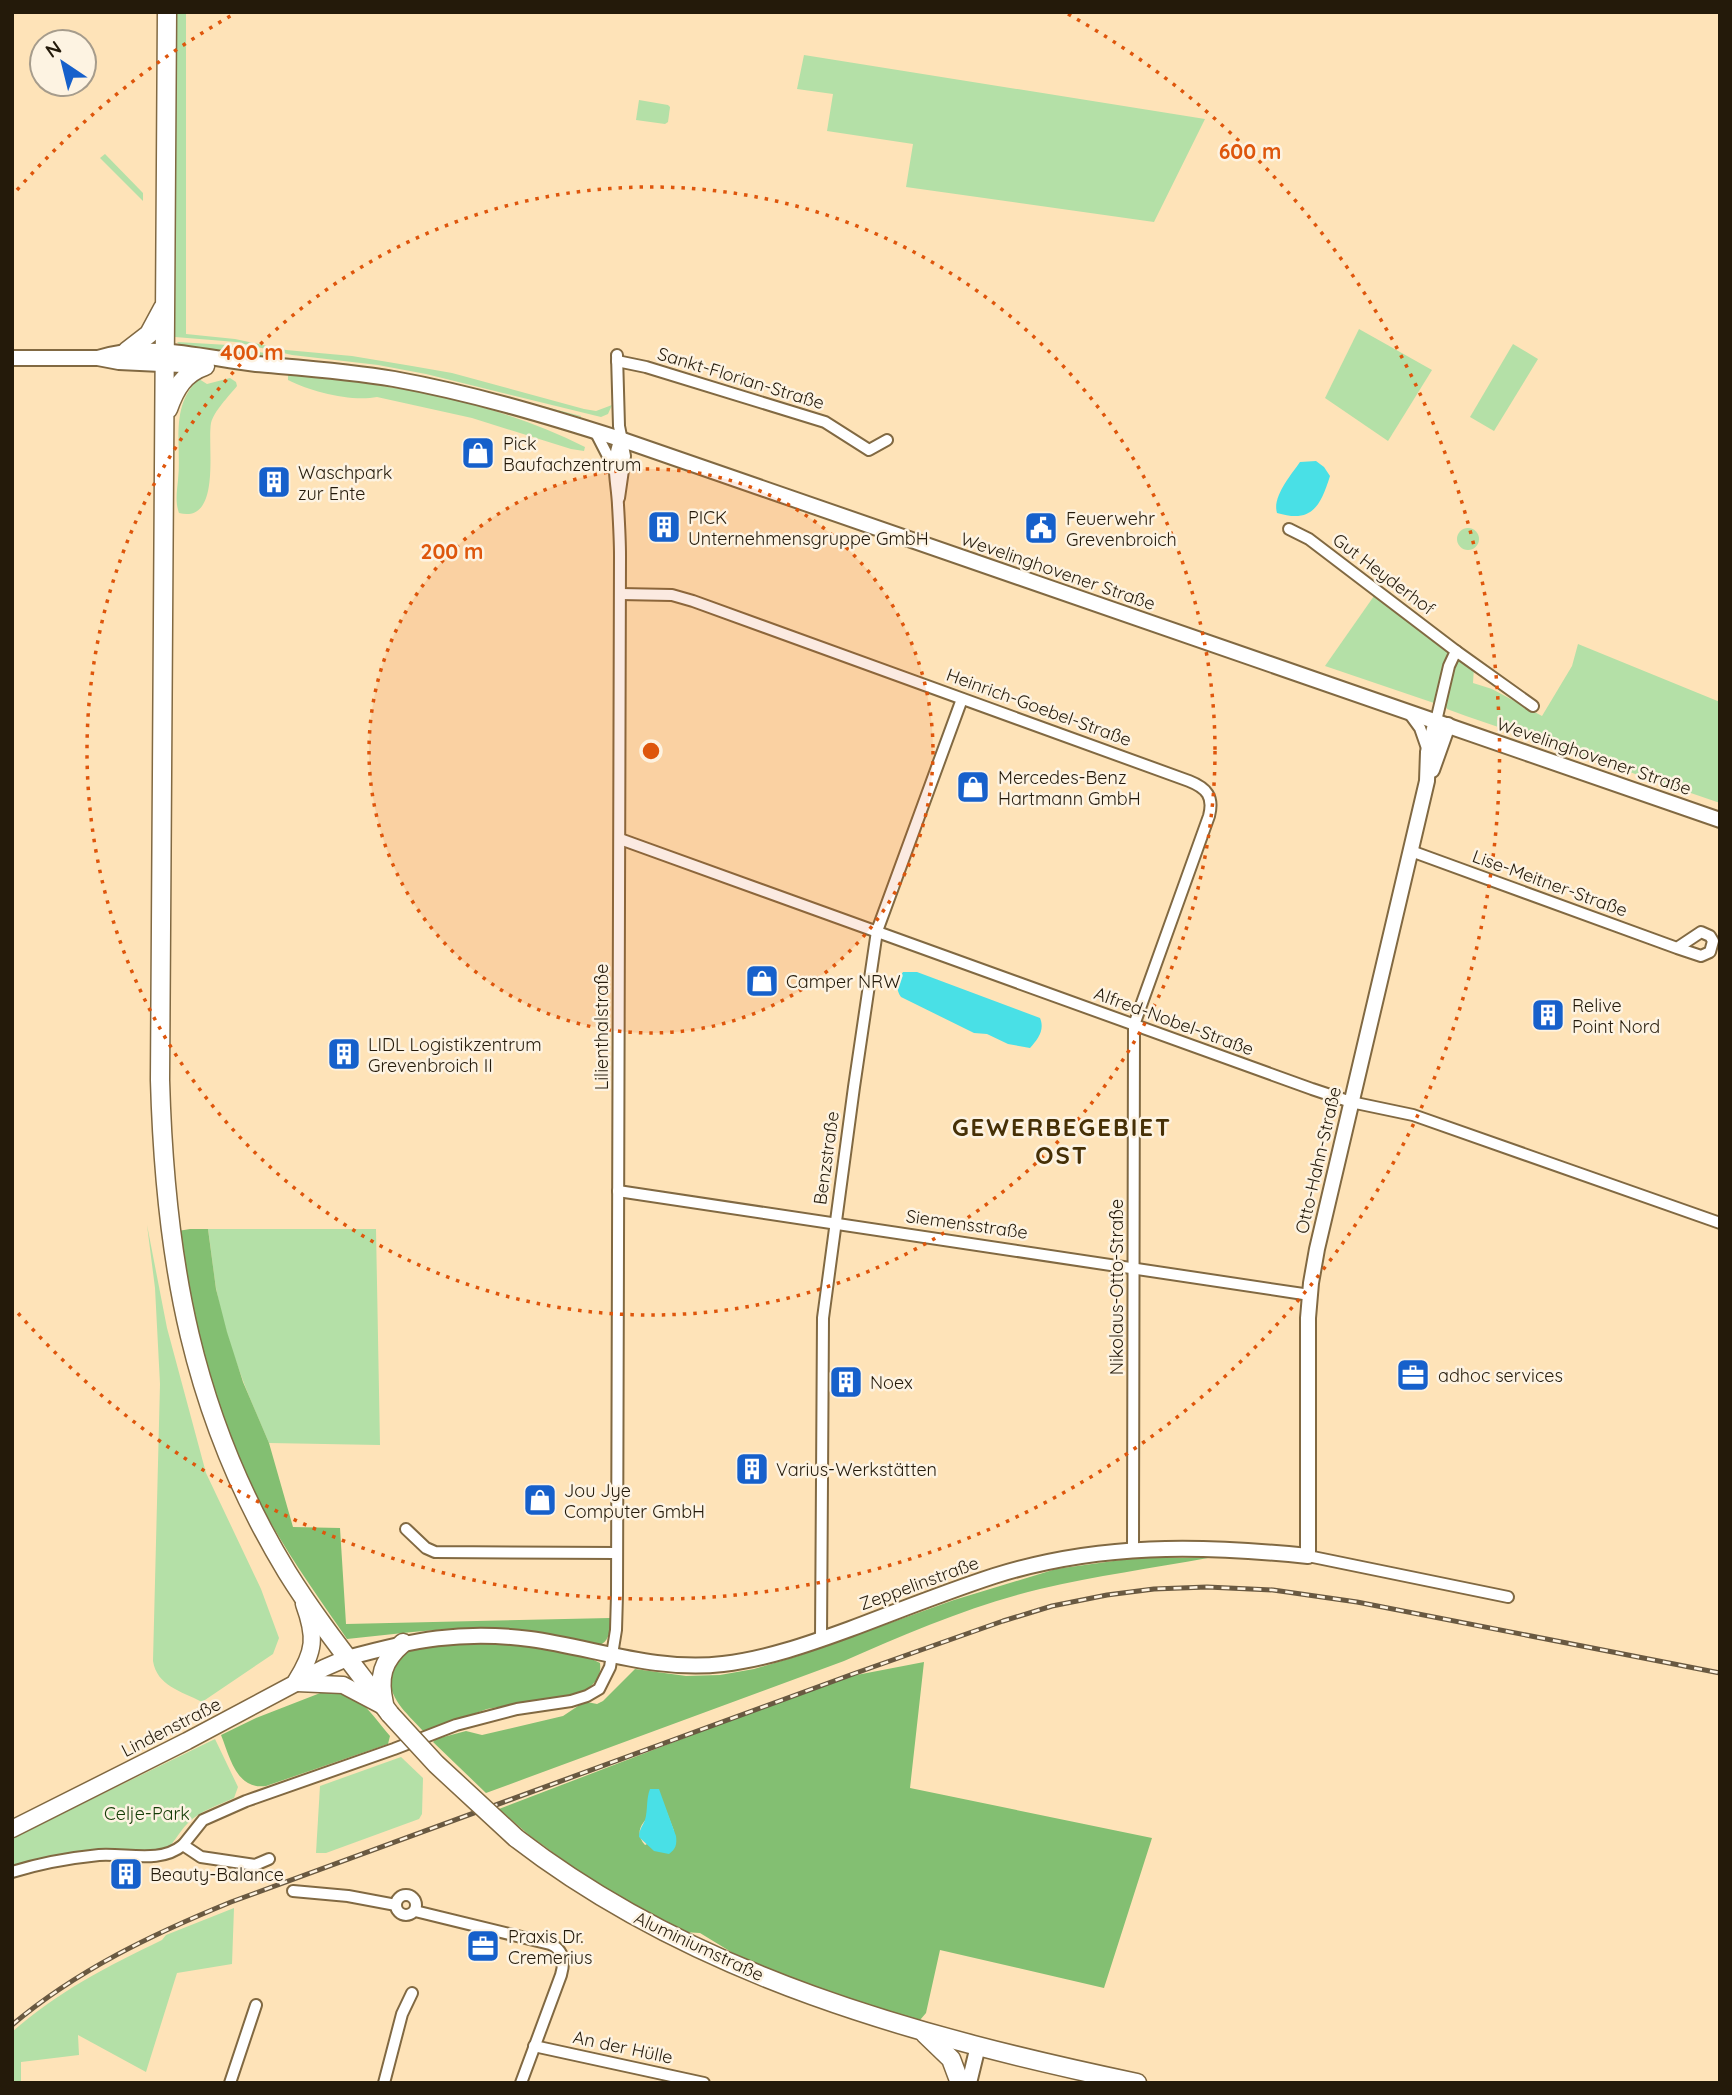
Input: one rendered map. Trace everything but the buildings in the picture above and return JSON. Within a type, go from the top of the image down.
[{"type":"main road","name":"Aluminiumstraße","points":[[167,12],[160,1080],[163,1160],[176,1277],[189,1336],[218,1430],[251,1506],[300,1592],[347,1658],[436,1764],[516,1838],[596,1893],[679,1939],[816,1998],[978,2046],[1137,2083]]},
{"type":"main road","points":[[127,351],[149,334],[164,304]]},
{"type":"main road","points":[[164,426],[179,384],[194,371],[205,366]]},
{"type":"main road","points":[[300,1592],[310,1620],[312,1649],[307,1664],[295,1683],[343,1685],[388,1710]]},
{"type":"main road","points":[[388,1710],[381,1684],[382,1670],[391,1654],[403,1643]]},
{"type":"main road","name":"Lindenstraße","points":[[12,1829],[347,1658]]},
{"type":"main road","points":[[919,2029],[951,2059],[960,2083]]},
{"type":"street","points":[[98,358],[127,351],[164,358]]},
{"type":"street","name":"Lilienthalstraße","points":[[617,357],[620,439],[625,456],[618,501]]},
{"type":"street","name":"Sankt-Florian-Straße","points":[[617,357],[825,422],[869,450],[887,440]]},
{"type":"street","points":[[12,358],[164,358]]},
{"type":"street","name":"Wevelinghovener Straße","points":[[164,358],[205,366],[253,363]]},
{"type":"street","name":"Wevelinghovener Straße","points":[[164,358],[342,372],[418,384],[501,403],[620,439],[1720,820]]},
{"type":"street","name":"Lilienthalstraße","points":[[595,431],[614,468]]},
{"type":"street","name":"Lilienthalstraße","points":[[183,1846],[203,1820],[246,1801],[456,1725],[517,1709],[587,1696],[603,1683],[612,1657],[616,1630],[617,1553],[620,839],[620,594],[618,501],[614,468],[615,451],[620,439]]},
{"type":"street","name":"Gut Heyderhof","points":[[1289,529],[1309,539],[1455,651],[1534,706]]},
{"type":"street","name":"Heinrich-Goebel-Straße","points":[[620,594],[672,596],[693,601],[1189,781],[1204,789],[1212,805],[1209,816],[1135,1025]]},
{"type":"street","points":[[1442,723],[1449,666],[1455,651]]},
{"type":"street","name":"Benzstraße","points":[[821,1639],[821,1346],[824,1304],[877,931],[962,699]]},
{"type":"street","name":"Otto-Hahn-Straße","points":[[1407,711],[1420,728],[1428,752],[1427,781]]},
{"type":"street","name":"Otto-Hahn-Straße","points":[[1428,752],[1442,723]]},
{"type":"street","name":"Otto-Hahn-Straße","points":[[1308,1556],[1310,1295],[1351,1102],[1442,723]]},
{"type":"street","name":"Alfred-Nobel-Straße","points":[[620,839],[1351,1102],[1413,1115],[1720,1223]]},
{"type":"street","name":"Lise-Meitner-Straße","points":[[1410,851],[1677,948]]},
{"type":"street","name":"Nikolaus-Otto-Straße","points":[[1133,1549],[1135,1025]]},
{"type":"street","name":"Siemensstraße","points":[[618,1191],[1133,1266],[1310,1295]]},
{"type":"street","points":[[406,1529],[426,1548],[435,1552],[617,1553]]},
{"type":"street","name":"Zeppelinstraße","points":[[347,1658],[442,1636],[507,1637],[668,1666],[708,1666],[755,1659],[821,1639],[1012,1571],[1072,1557],[1133,1549],[1206,1548],[1308,1556],[1508,1597]]},
{"type":"street","points":[[12,1872],[91,1856],[164,1856],[183,1846],[201,1857],[255,1866],[269,1859]]},
{"type":"street","points":[[293,1891],[348,1896],[396,1905],[400,1896],[411,1896],[415,1900],[415,1911],[430,1910],[550,1944],[559,1949],[564,1960],[562,1972],[521,2083]]},
{"type":"street","points":[[384,2083],[402,2014],[412,1993]]},
{"type":"street","points":[[230,2083],[256,2005]]},
{"type":"street","name":"An der Hülle","points":[[534,2046],[704,2083]]},
{"type":"street","points":[[969,2083],[978,2046]]},
{"type":"green space","points":[[176,12],[186,12],[186,334],[235,339],[286,350],[352,356],[452,373],[584,409],[596,411],[612,405],[608,414],[601,417],[426,374],[378,365],[292,355],[236,342],[175,337]]},
{"type":"green space","points":[[804,55],[1205,119],[1154,222],[906,187],[913,144],[827,131],[833,94],[797,89]]},
{"type":"green space","points":[[639,100],[668,105],[668,122],[665,124],[636,120]]},
{"type":"green space","points":[[105,154],[143,193],[143,201],[100,158]]},
{"type":"green space","points":[[1359,329],[1432,370],[1388,441],[1325,398]]},
{"type":"green space","points":[[177,342],[228,345],[282,357],[408,374],[581,417],[504,399],[270,359],[193,350],[183,348]]},
{"type":"green space","points":[[1513,344],[1538,359],[1494,431],[1470,417]]},
{"type":"green space","points":[[288,374],[403,389],[477,406],[549,431],[585,447],[584,451],[472,418],[377,397],[344,397],[320,392],[288,380]]},
{"type":"green space","points":[[230,378],[237,386],[218,409],[211,423],[210,481],[207,495],[202,507],[193,513],[179,513],[179,427],[184,401],[199,379],[207,384]]},
{"type":"green space","points":[[1464,528],[1472,528],[1479,535],[1479,543],[1472,550],[1464,550],[1457,543],[1457,535]]},
{"type":"green space","points":[[1374,596],[1450,652],[1434,703],[1325,666]]},
{"type":"green space","points":[[1578,644],[1720,702],[1720,803],[1466,716],[1447,709],[1445,705],[1455,663],[1460,660],[1474,667],[1473,683],[1492,689],[1542,716],[1572,666]]},
{"type":"green space","points":[[147,1225],[167,1328],[206,1473],[261,1589],[279,1638],[273,1654],[202,1702],[165,1682],[155,1669],[153,1661],[160,1384],[155,1288]]},
{"type":"green space","points":[[208,1229],[376,1229],[380,1445],[269,1443],[225,1328],[216,1288]]},
{"type":"green space","points":[[208,1229],[216,1289],[227,1332],[243,1382],[269,1443],[293,1527],[340,1528],[346,1624],[610,1618],[606,1641],[590,1646],[513,1630],[483,1628],[347,1639],[270,1522],[236,1450],[214,1389],[191,1296],[178,1231]]},
{"type":"green space","points":[[1135,1558],[1208,1558],[1061,1584],[965,1611],[844,1661],[486,1793],[433,1742],[466,1731],[482,1735],[563,1716],[587,1702],[597,1704],[635,1669],[686,1676],[720,1675],[754,1669],[954,1600],[1056,1569]]},
{"type":"green space","points":[[478,1642],[540,1646],[572,1652],[600,1663],[600,1673],[593,1684],[581,1693],[487,1709],[424,1732],[395,1697],[388,1670],[399,1656],[415,1650]]},
{"type":"green space","points":[[924,1662],[910,1788],[1152,1838],[1104,1988],[940,1950],[926,2013],[920,2020],[843,1998],[741,1958],[700,1933],[683,1932],[577,1870],[499,1809],[841,1678]],"holes":[[[664,1805],[674,1831],[645,1845],[640,1833],[644,1822]]]},
{"type":"green space","points":[[328,1690],[348,1694],[364,1705],[390,1736],[388,1744],[266,1786],[256,1786],[241,1777],[231,1762],[221,1735],[256,1718]]},
{"type":"green space","name":"Celje-Park","points":[[215,1739],[238,1787],[234,1798],[198,1815],[161,1853],[105,1852],[12,1867],[12,1838]]},
{"type":"green space","points":[[401,1757],[423,1778],[422,1814],[419,1819],[326,1853],[316,1853],[320,1786]]},
{"type":"green space","points":[[234,1908],[232,1964],[177,1973],[146,2072],[78,2035],[79,2055],[21,2062],[21,2083],[12,2083],[12,2032],[29,2018],[84,1981],[162,1940],[166,1935]]},
{"type":"water","points":[[1316,461],[1330,476],[1318,504],[1306,514],[1298,516],[1277,513],[1280,493],[1300,462]]},
{"type":"water","points":[[903,972],[917,972],[1040,1018],[1040,1034],[1030,1048],[1008,1044],[987,1034],[974,1033],[901,997],[898,984]]},
{"type":"water","points":[[650,1789],[659,1789],[676,1836],[675,1846],[669,1854],[654,1851],[639,1837],[646,1816]]},
{"type":"railway","points":[[12,2025],[89,1970],[173,1927],[231,1902],[853,1674],[1052,1606],[1154,1589],[1207,1587],[1273,1590],[1357,1602],[1720,1673]]},
{"type":"place","name":"Pick Baufachzentrum","points":[[478,453]]},
{"type":"place","name":"Waschpark zur Ente","points":[[274,482]]},
{"type":"place","name":"PICK Unternehmensgruppe GmbH","points":[[664,527]]},
{"type":"place","name":"Feuerwehr Grevenbroich","points":[[1041,528]]},
{"type":"place","name":"Mercedes-Benz Hartmann GmbH","points":[[973,787]]},
{"type":"place","name":"Camper NRW","points":[[762,981]]},
{"type":"place","name":"Relive Point Nord","points":[[1548,1015]]},
{"type":"place","name":"LIDL Logistikzentrum Grevenbroich II","points":[[344,1054]]},
{"type":"place","name":"adhoc services","points":[[1413,1375]]},
{"type":"place","name":"Noex","points":[[846,1382]]},
{"type":"place","name":"Varius-Werkstätten","points":[[752,1469]]},
{"type":"place","name":"Jou Jye Computer GmbH","points":[[540,1500]]},
{"type":"place","name":"Beauty-Balance","points":[[126,1874]]},
{"type":"place","name":"Praxis Dr. Cremerius","points":[[483,1946]]},
{"type":"district","name":"GEWERBEGEBIET OST","points":[[1062,1141]]}]
